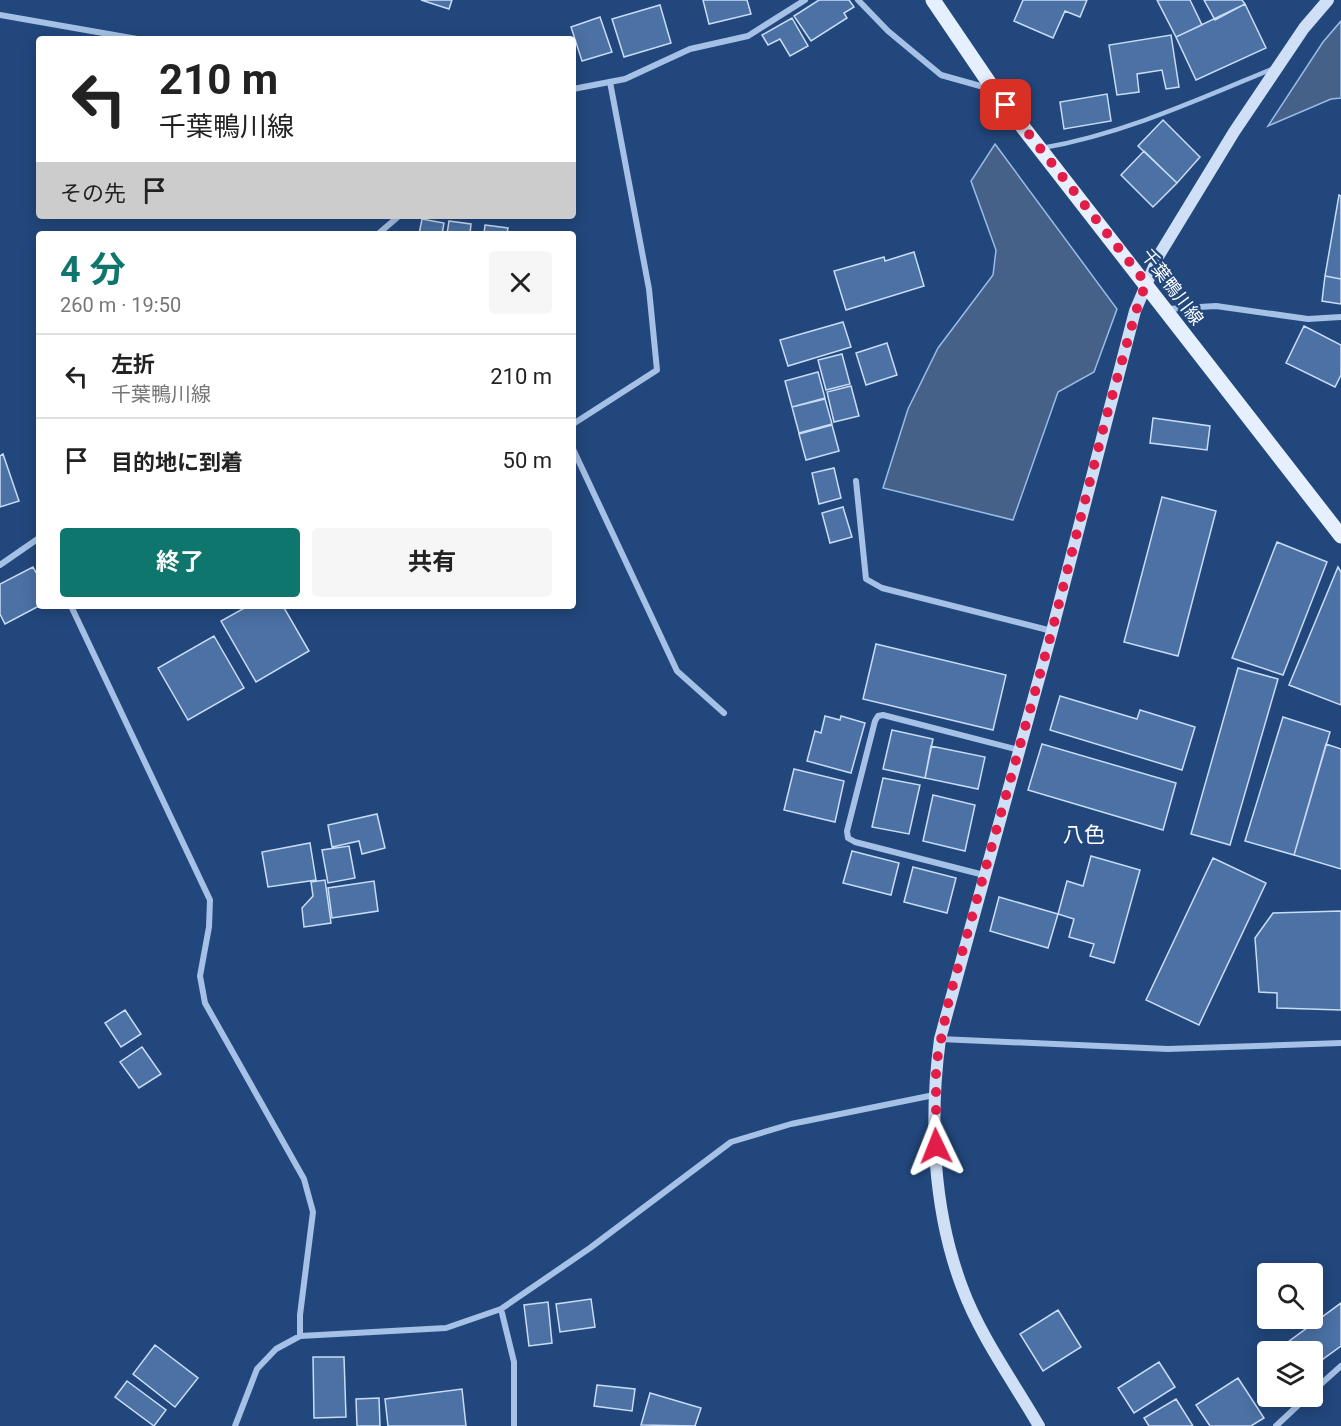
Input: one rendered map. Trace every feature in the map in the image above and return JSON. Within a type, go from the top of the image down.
[{"type":"main road","name":"千葉鴨川線","points":[[933,0],[994,90],[1341,536]]},
{"type":"street","points":[[576,88],[625,79],[690,49],[748,36],[805,0]]},
{"type":"street","points":[[858,0],[888,31],[942,75],[994,90]]},
{"type":"street","points":[[1039,1426],[975,1317],[953,1260],[940,1202],[934,1095],[940,1039],[1052,631],[1106,418],[1146,283],[1159,255],[1279,66],[1304,28],[1328,0]]},
{"type":"street","points":[[0,15],[120,36]]},
{"type":"street","points":[[576,422],[657,370],[649,289],[610,82]]},
{"type":"street","points":[[382,231],[396,219]]},
{"type":"street","points":[[1164,309],[1216,306],[1308,319],[1341,317]]},
{"type":"street","points":[[576,455],[677,671],[724,713]]},
{"type":"street","points":[[856,481],[866,579],[882,588],[1052,631]]},
{"type":"street","points":[[0,565],[36,540]]},
{"type":"street","points":[[72,609],[210,900],[209,927],[200,976],[205,1004],[304,1179],[313,1212],[300,1315],[300,1336]]},
{"type":"street","points":[[984,875],[855,842],[848,838],[847,831],[875,721],[878,716],[883,716],[1019,750]]},
{"type":"street","points":[[940,1039],[1168,1049],[1341,1043]]},
{"type":"street","points":[[235,1426],[256,1369],[276,1349],[300,1336],[446,1328],[501,1309],[590,1248],[731,1142],[790,1124],[934,1095]]},
{"type":"street","points":[[501,1309],[514,1362],[514,1426]]},
{"type":"street","points":[[1323,1382],[1341,1366]]},
{"type":"street","points":[[1276,1426],[1296,1407]]},
{"type":"lane","points":[[1040,148],[1084,141],[1119,131],[1279,66]]},
{"type":"water","points":[[1341,21],[1341,98],[1331,99],[1268,126],[1323,42]]},
{"type":"water","points":[[995,144],[1117,309],[1094,372],[1058,392],[1013,520],[883,488],[908,409],[938,348],[993,275],[996,250],[971,181]]},
{"type":"building","points":[[421,0],[452,0],[449,9]]},
{"type":"building","points":[[703,0],[747,0],[751,14],[709,24]]},
{"type":"building","points":[[819,0],[849,0],[854,7],[844,13],[847,18],[811,41],[794,16]]},
{"type":"building","points":[[1023,0],[1087,0],[1080,17],[1065,11],[1053,38],[1014,21]]},
{"type":"building","points":[[1157,0],[1190,0],[1202,25],[1176,37]]},
{"type":"building","points":[[1204,0],[1242,0],[1245,4],[1215,20]]},
{"type":"building","points":[[1245,4],[1266,48],[1196,80],[1176,37]]},
{"type":"building","points":[[660,5],[671,43],[624,57],[612,19]]},
{"type":"building","points":[[600,17],[612,52],[582,61],[576,36],[574,36],[571,27]]},
{"type":"building","points":[[792,18],[808,46],[790,56],[780,39],[768,45],[762,35]]},
{"type":"building","points":[[1171,35],[1179,87],[1166,89],[1162,70],[1137,74],[1139,92],[1117,95],[1109,45]]},
{"type":"building","points":[[1107,94],[1111,121],[1064,129],[1060,102]]},
{"type":"building","points":[[1163,120],[1200,157],[1177,183],[1138,146]]},
{"type":"building","points":[[1144,151],[1177,183],[1153,207],[1121,175]]},
{"type":"building","points":[[1339,195],[1341,196],[1341,279],[1325,276]]},
{"type":"building","points":[[422,219],[444,223],[443,231],[420,231]]},
{"type":"building","points":[[449,221],[471,224],[470,231],[447,231]]},
{"type":"building","points":[[485,225],[508,228],[508,231],[484,231]]},
{"type":"building","points":[[914,252],[924,286],[846,310],[834,271],[884,257],[885,261]]},
{"type":"building","points":[[1325,276],[1341,279],[1341,304],[1322,301]]},
{"type":"building","points":[[843,322],[851,347],[788,366],[780,340]]},
{"type":"building","points":[[1304,326],[1341,345],[1341,375],[1335,387],[1286,363]]},
{"type":"building","points":[[887,343],[897,375],[866,385],[856,353]]},
{"type":"building","points":[[842,354],[850,384],[826,390],[818,360]]},
{"type":"building","points":[[818,372],[825,398],[792,407],[785,381]]},
{"type":"building","points":[[851,386],[859,416],[834,422],[827,392]]},
{"type":"building","points":[[825,399],[832,424],[799,433],[792,407]]},
{"type":"building","points":[[1153,418],[1210,426],[1207,450],[1150,443]]},
{"type":"building","points":[[832,425],[839,451],[806,460],[799,434]]},
{"type":"building","points":[[3,454],[19,501],[0,507],[0,456]]},
{"type":"building","points":[[834,468],[841,498],[819,504],[812,473]]},
{"type":"building","points":[[1162,497],[1216,511],[1178,656],[1124,642]]},
{"type":"building","points":[[843,507],[852,537],[830,543],[822,513]]},
{"type":"building","points":[[1277,542],[1327,562],[1283,675],[1232,658]]},
{"type":"building","points":[[33,567],[36,572],[36,608],[5,624],[0,614],[0,584]]},
{"type":"building","points":[[1338,567],[1341,572],[1341,705],[1289,685]]},
{"type":"building","points":[[243,609],[285,609],[309,651],[256,682],[221,621]]},
{"type":"building","points":[[214,636],[244,688],[188,720],[158,668]]},
{"type":"building","points":[[876,644],[1006,675],[993,730],[863,699]]},
{"type":"building","points":[[1238,668],[1278,679],[1230,845],[1191,834]]},
{"type":"building","points":[[1060,696],[1137,719],[1140,710],[1195,727],[1182,770],[1050,730]]},
{"type":"building","points":[[825,716],[840,720],[841,716],[865,723],[851,773],[807,761],[815,731],[821,733]]},
{"type":"building","points":[[1283,717],[1330,732],[1294,855],[1245,841]]},
{"type":"building","points":[[892,730],[933,739],[925,778],[883,769]]},
{"type":"building","points":[[1042,744],[1176,783],[1163,830],[1028,790]]},
{"type":"building","points":[[1326,744],[1341,749],[1341,869],[1294,855]]},
{"type":"building","points":[[931,746],[985,757],[978,789],[925,778]]},
{"type":"building","points":[[794,769],[844,781],[835,822],[784,810]]},
{"type":"building","points":[[883,778],[920,785],[909,834],[872,827]]},
{"type":"building","points":[[933,795],[975,805],[965,851],[923,841]]},
{"type":"building","points":[[377,814],[385,848],[362,854],[359,841],[332,847],[328,825]]},
{"type":"building","points":[[310,843],[316,880],[268,887],[262,852]]},
{"type":"building","points":[[349,846],[355,878],[328,883],[322,850]]},
{"type":"building","points":[[852,851],[899,863],[891,895],[843,883]]},
{"type":"building","points":[[1091,856],[1140,870],[1114,963],[1090,956],[1094,944],[1069,937],[1074,919],[1058,914],[1067,881],[1083,886]]},
{"type":"building","points":[[1213,858],[1266,883],[1199,1025],[1146,1000]]},
{"type":"building","points":[[913,867],[956,878],[947,913],[904,902]]},
{"type":"building","points":[[325,880],[331,923],[304,927],[302,908],[313,896],[311,882]]},
{"type":"building","points":[[374,881],[378,911],[332,918],[328,888]]},
{"type":"building","points":[[999,897],[1058,914],[1048,948],[990,931]]},
{"type":"building","points":[[1341,911],[1341,1010],[1277,1008],[1277,993],[1259,992],[1255,938],[1273,913]]},
{"type":"building","points":[[125,1010],[141,1034],[121,1047],[105,1023]]},
{"type":"building","points":[[142,1047],[161,1074],[139,1088],[120,1062]]},
{"type":"building","points":[[591,1299],[595,1327],[560,1332],[556,1304]]},
{"type":"building","points":[[548,1302],[552,1343],[529,1346],[524,1305]]},
{"type":"building","points":[[1341,1303],[1341,1346],[1323,1359],[1323,1341],[1289,1341],[1306,1329],[1323,1329],[1323,1316]]},
{"type":"building","points":[[1058,1310],[1081,1347],[1043,1371],[1020,1334]]},
{"type":"building","points":[[155,1345],[198,1378],[175,1407],[133,1374]]},
{"type":"building","points":[[313,1357],[344,1357],[346,1417],[314,1418]]},
{"type":"building","points":[[1159,1362],[1175,1387],[1134,1413],[1118,1388]]},
{"type":"building","points":[[1238,1378],[1264,1418],[1251,1426],[1210,1426],[1196,1405]]},
{"type":"building","points":[[127,1381],[166,1410],[154,1426],[115,1397]]},
{"type":"building","points":[[597,1385],[635,1389],[632,1411],[594,1406]]},
{"type":"building","points":[[462,1389],[466,1426],[388,1426],[385,1399]]},
{"type":"building","points":[[650,1393],[701,1408],[695,1426],[641,1425]]},
{"type":"building","points":[[379,1398],[380,1426],[357,1426],[356,1399]]},
{"type":"building","points":[[1176,1399],[1193,1426],[1149,1426],[1144,1418]]},
{"type":"district","name":"八色","points":[[1084,835]]},
{"type":"route","points":[[936,1146],[934,1095],[936,1065],[949,999],[1052,631],[1106,418],[1146,283],[1006,105]]}]
